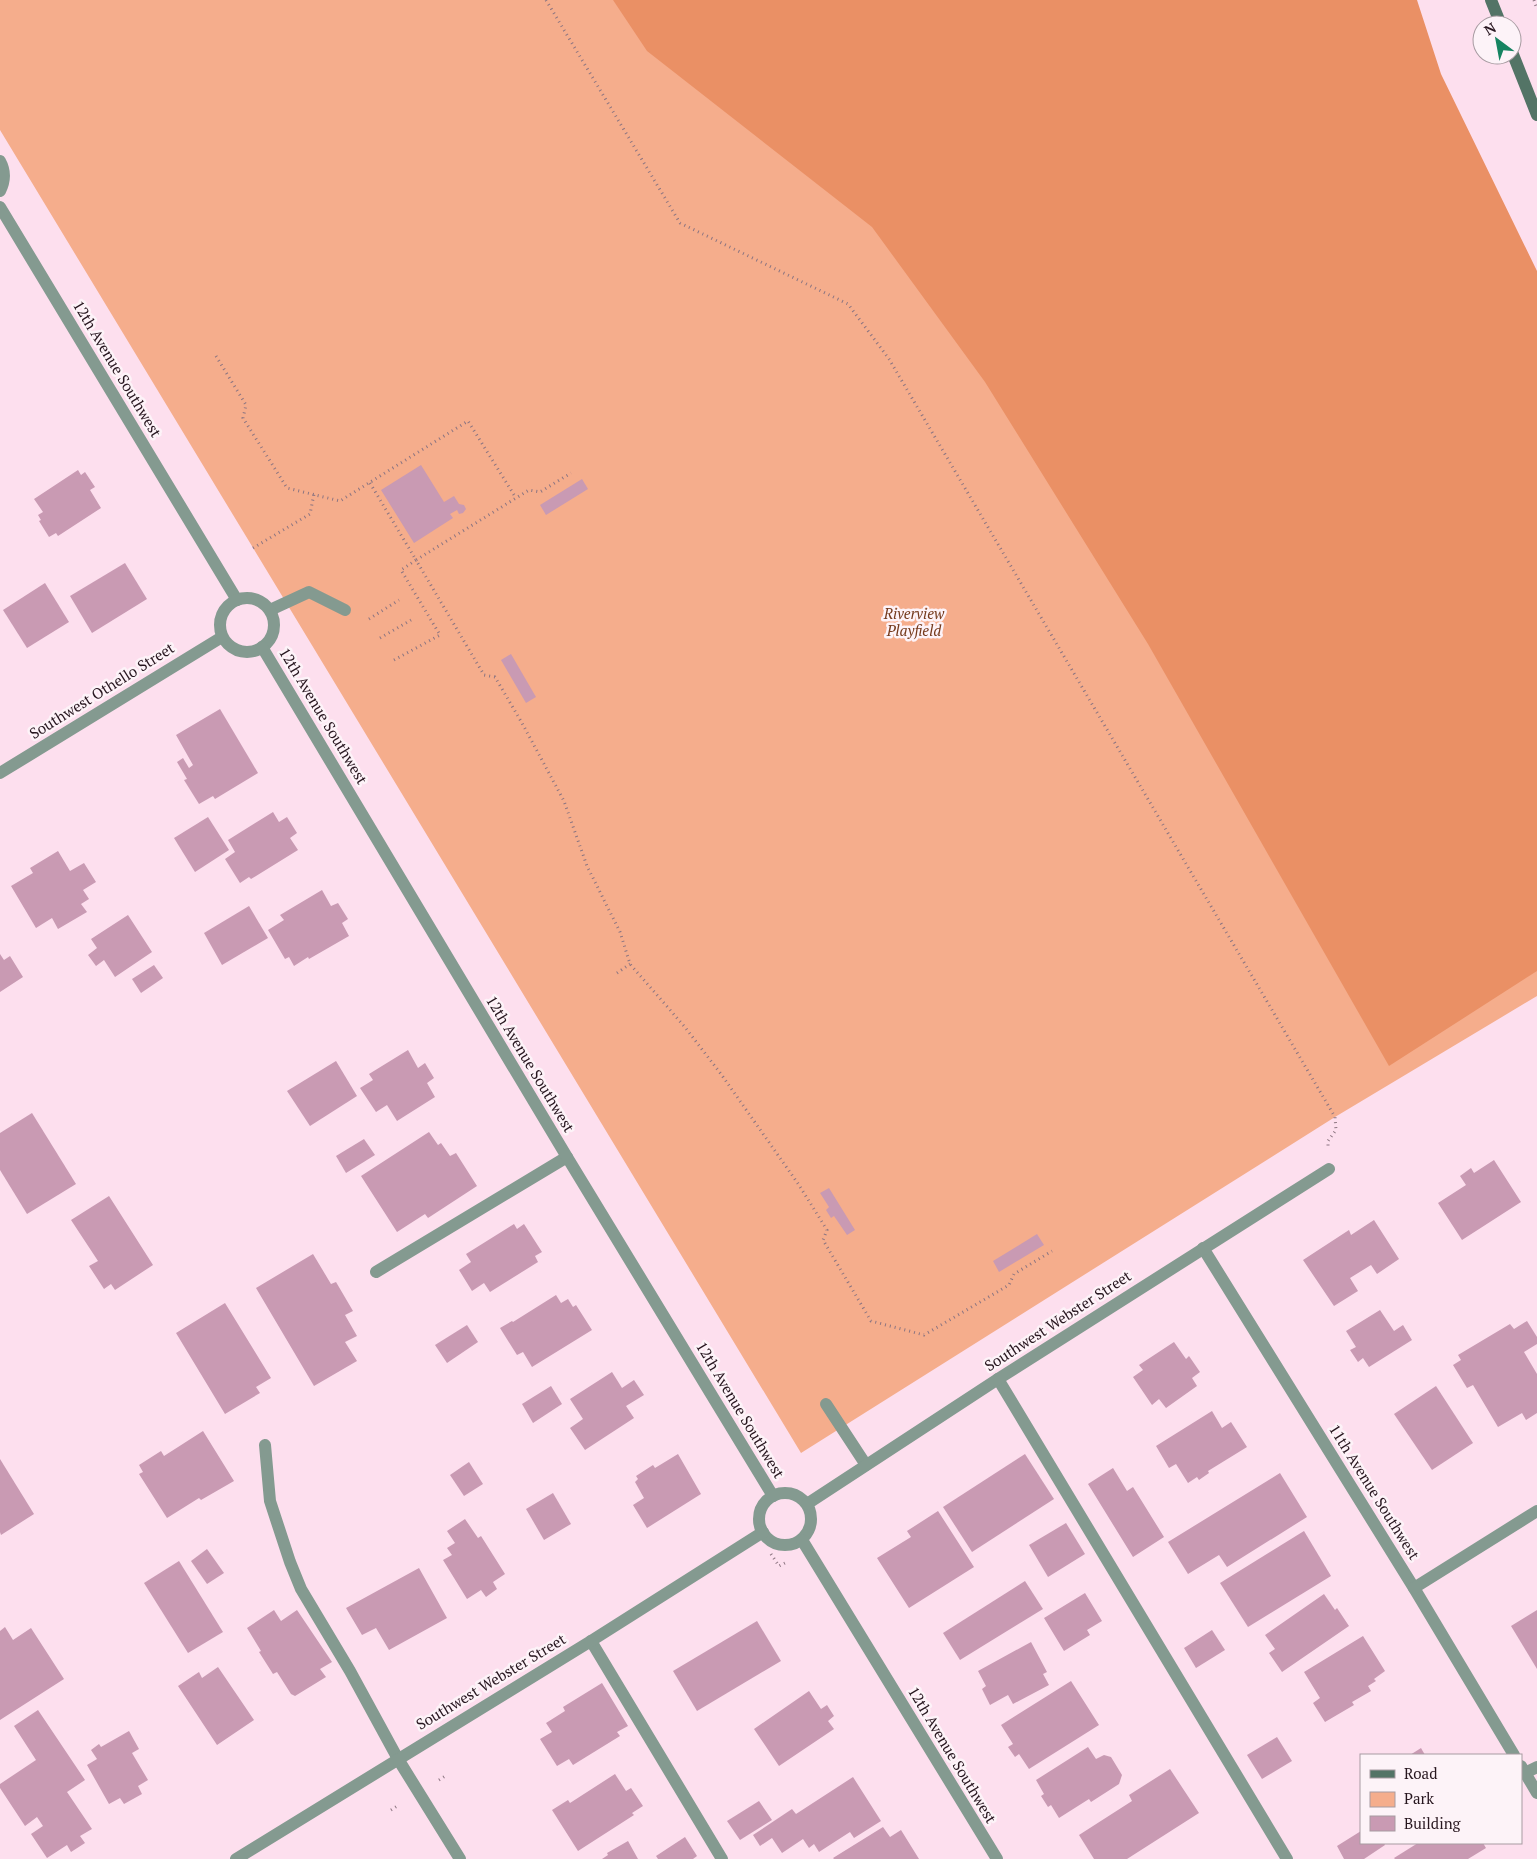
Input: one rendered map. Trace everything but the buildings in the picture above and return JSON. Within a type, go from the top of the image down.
[{"type":"main road","points":[[1491,0],[1497,15]]},
{"type":"main road","points":[[1517,65],[1537,115]]},
{"type":"street","points":[[0,161],[5,173],[0,192]]},
{"type":"street","name":"12th Avenue Southwest","points":[[0,206],[237,600]]},
{"type":"street","points":[[270,610],[309,592],[345,610]]},
{"type":"street","points":[[250,597],[259,600],[270,610],[274,622],[273,632],[262,647],[255,651],[239,651],[231,647],[222,636],[219,625],[220,617],[231,602],[250,597]]},
{"type":"street","name":"Southwest Othello Street","points":[[0,773],[222,636]]},
{"type":"street","name":"12th Avenue Southwest","points":[[262,647],[567,1157],[773,1496]]},
{"type":"street","points":[[376,1272],[567,1157]]},
{"type":"street","name":"Southwest Webster Street","points":[[807,1504],[998,1379],[1329,1169]]},
{"type":"street","name":"11th Avenue Southwest","points":[[1203,1248],[1414,1588],[1513,1754]]},
{"type":"street","points":[[998,1379],[1287,1859]]},
{"type":"street","points":[[826,1404],[866,1465]]},
{"type":"street","points":[[265,1445],[270,1501],[297,1580],[350,1670],[398,1759],[460,1859]]},
{"type":"street","points":[[787,1493],[796,1495],[807,1504],[811,1514],[811,1523],[809,1532],[802,1540],[788,1546],[779,1545],[771,1542],[762,1532],[759,1520],[760,1512],[764,1504],[773,1496],[787,1493]]},
{"type":"street","points":[[1414,1588],[1537,1511]]},
{"type":"street","name":"Southwest Webster Street","points":[[236,1859],[590,1641],[762,1532]]},
{"type":"street","name":"12th Avenue Southwest","points":[[802,1540],[997,1859]]},
{"type":"street","points":[[590,1641],[722,1859]]},
{"type":"street","points":[[1537,1767],[1523,1770],[1537,1793]]},
{"type":"path","points":[[546,0],[680,223],[848,304],[888,358],[1335,1118],[1336,1130],[1328,1141],[1329,1169]]},
{"type":"path","points":[[1534,0],[1537,9]]},
{"type":"path","points":[[216,356],[246,405],[243,418],[287,488],[340,501],[468,421],[516,498]]},
{"type":"path","points":[[394,660],[440,635],[401,570],[529,490],[540,492],[571,473]]},
{"type":"path","points":[[370,483],[484,675],[494,677],[522,723],[564,801],[587,866],[620,932],[630,964],[684,1026],[721,1074],[799,1186],[827,1230],[824,1240],[871,1321],[924,1335],[1009,1285],[1014,1274],[1052,1250]]},
{"type":"path","points":[[253,548],[310,514],[314,494]]},
{"type":"path","points":[[369,619],[400,600]]},
{"type":"path","points":[[380,638],[412,620]]},
{"type":"path","points":[[617,973],[630,964]]},
{"type":"path","points":[[771,1553],[779,1566],[789,1560]]},
{"type":"path","points":[[438,1780],[447,1775]]},
{"type":"path","points":[[391,1810],[399,1804]]},
{"type":"green space","name":"Riverview Playfield","points":[[0,0],[1022,0],[1537,745],[1537,996],[1335,1117],[801,1453],[0,130]]},
{"type":"shaded area","points":[[613,0],[1417,0],[1441,74],[1537,271],[1537,971],[1389,1066],[1148,644],[985,382],[872,227],[647,51]]}]
